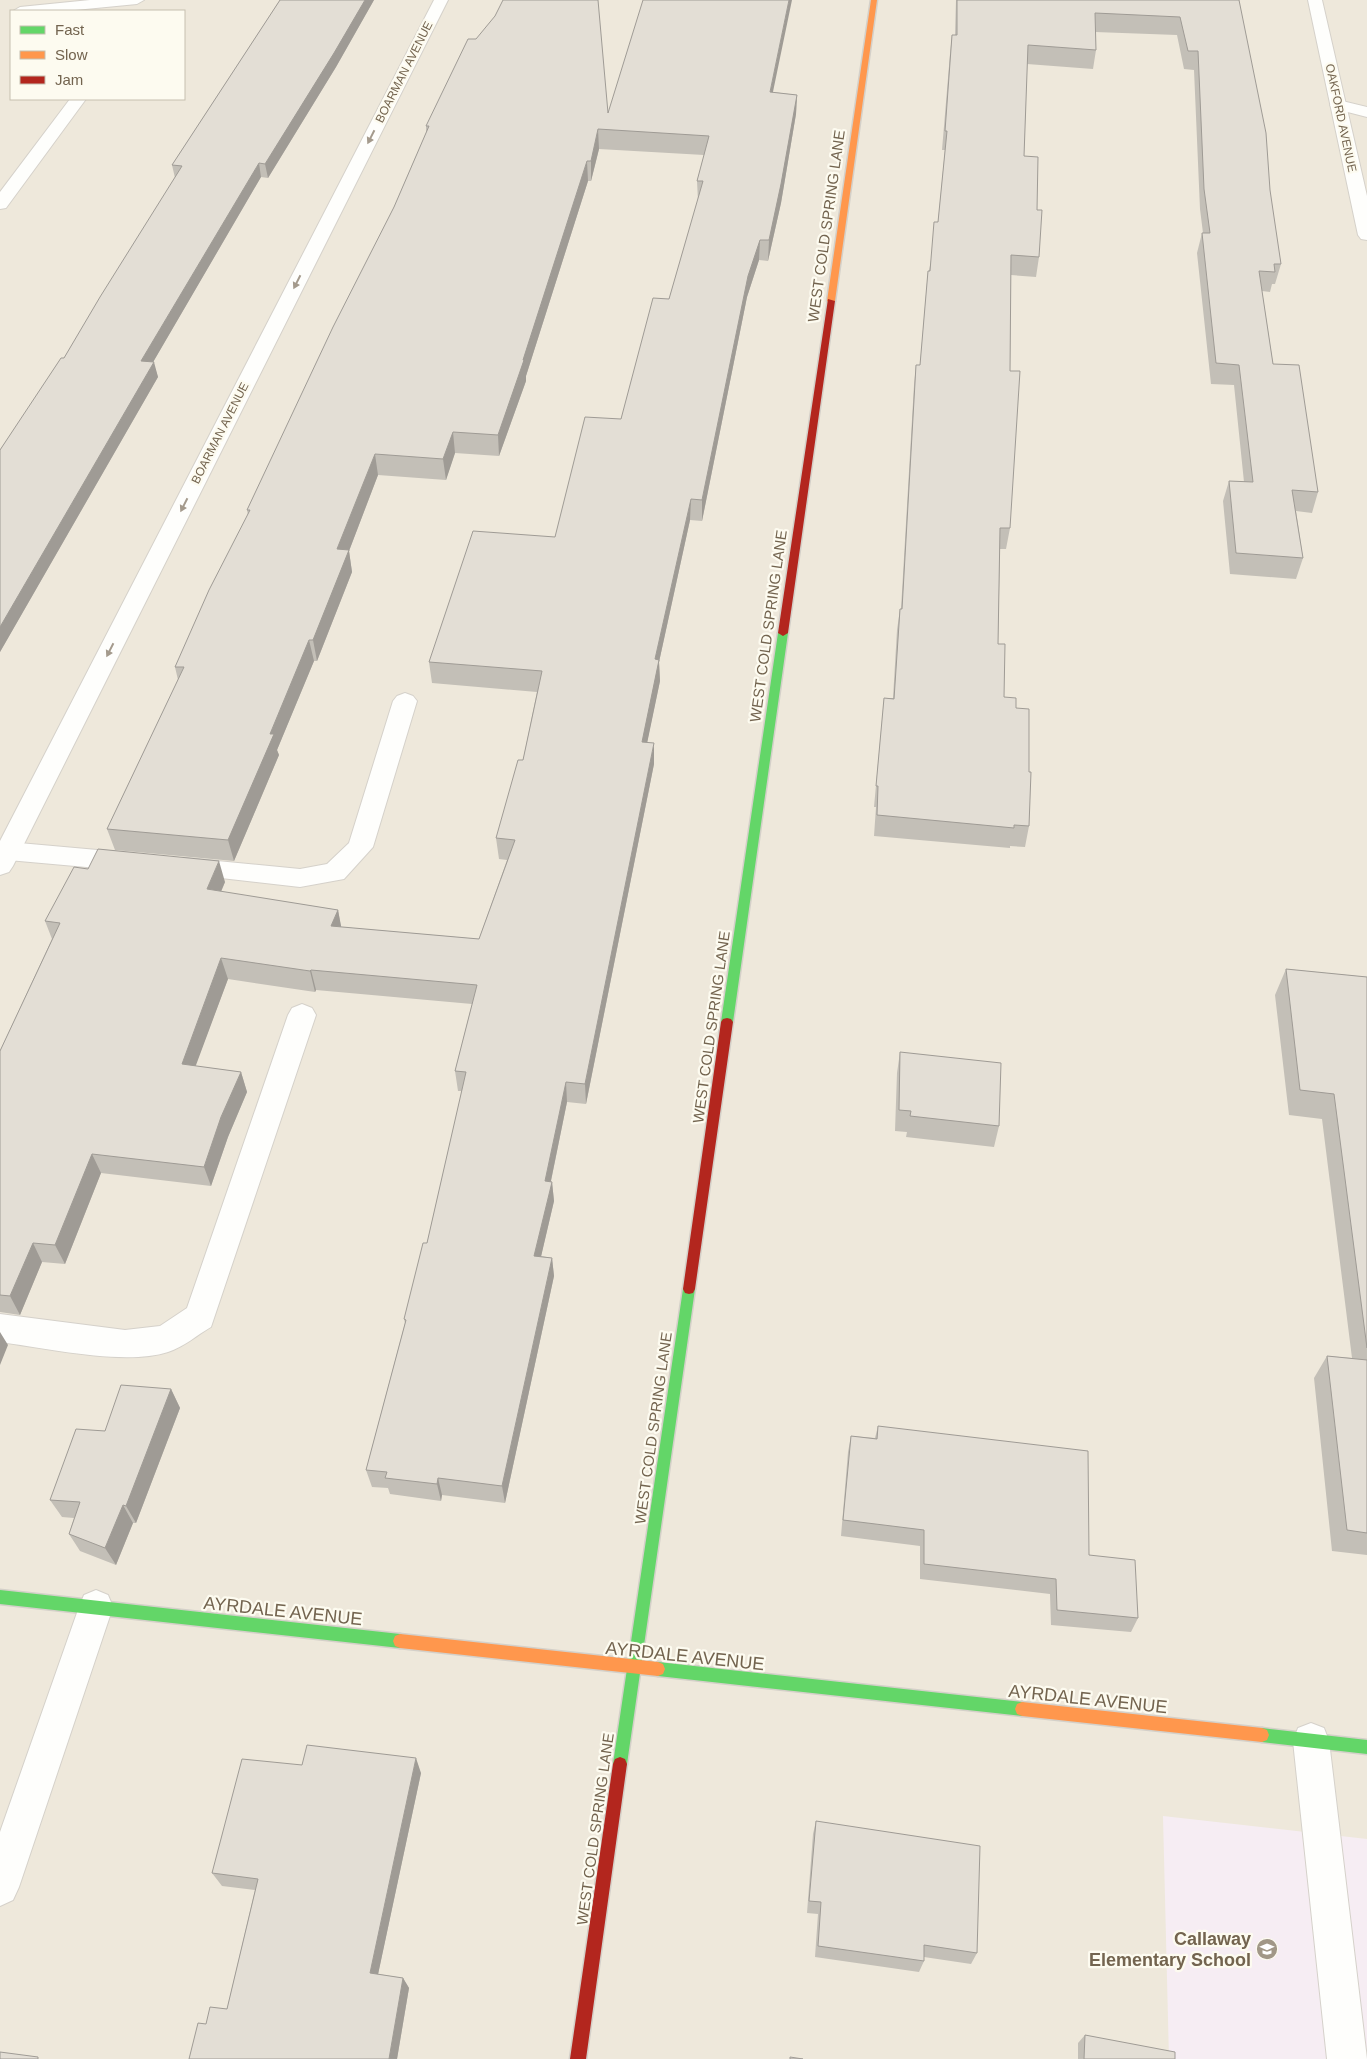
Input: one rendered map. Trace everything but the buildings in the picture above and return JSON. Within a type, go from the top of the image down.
[{"type":"main road","name":"WEST COLD SPRING LANE","points":[[578,2059],[874,0]]},
{"type":"main road","name":"AYRDALE AVENUE","points":[[0,1597],[1367,1747]]},
{"type":"street","points":[[33,10],[137,0]]},
{"type":"street","points":[[144,10],[152,0]]},
{"type":"street","name":"BOARMAN AVENUE","points":[[4,858],[441,0]]},
{"type":"street","name":"OAKFORD AVENUE","points":[[1315,0],[1367,235]]},
{"type":"street","points":[[0,204],[77,100]]},
{"type":"street","points":[[1338,105],[1367,112]]},
{"type":"street","points":[[4,858],[160,865],[300,878],[335,872],[360,847],[406,702]]},
{"type":"street","points":[[0,1328],[126,1344],[166,1339],[200,1317],[302,1015]]},
{"type":"street","points":[[0,1887],[96,1607]]},
{"type":"street","points":[[1311,1741],[1347,2059]]},
{"type":"shaded area","points":[[0,0],[1367,0],[1367,2059],[0,2059]]},
{"type":"shaded area","name":"Callaway Elementary School","points":[[1163,1816],[1367,1839],[1367,2059],[1169,2059]]},
{"type":"traffic: fast","points":[[727,1022],[783,633]]},
{"type":"traffic: fast","points":[[620,1764],[689,1289]]},
{"type":"traffic: fast","points":[[0,1597],[400,1641]]},
{"type":"traffic: fast","points":[[658,1669],[1022,1709]]},
{"type":"traffic: fast","points":[[1262,1735],[1367,1747]]},
{"type":"traffic: slow","points":[[831,301],[874,0]]},
{"type":"traffic: slow","points":[[400,1641],[658,1669]]},
{"type":"traffic: slow","points":[[1022,1709],[1262,1735]]},
{"type":"traffic: jam","points":[[783,633],[831,301]]},
{"type":"traffic: jam","points":[[689,1289],[727,1022]]},
{"type":"traffic: jam","points":[[578,2059],[620,1764]]},
{"type":"place","name":"Callaway Elementary School","points":[[1267,1949]]}]
